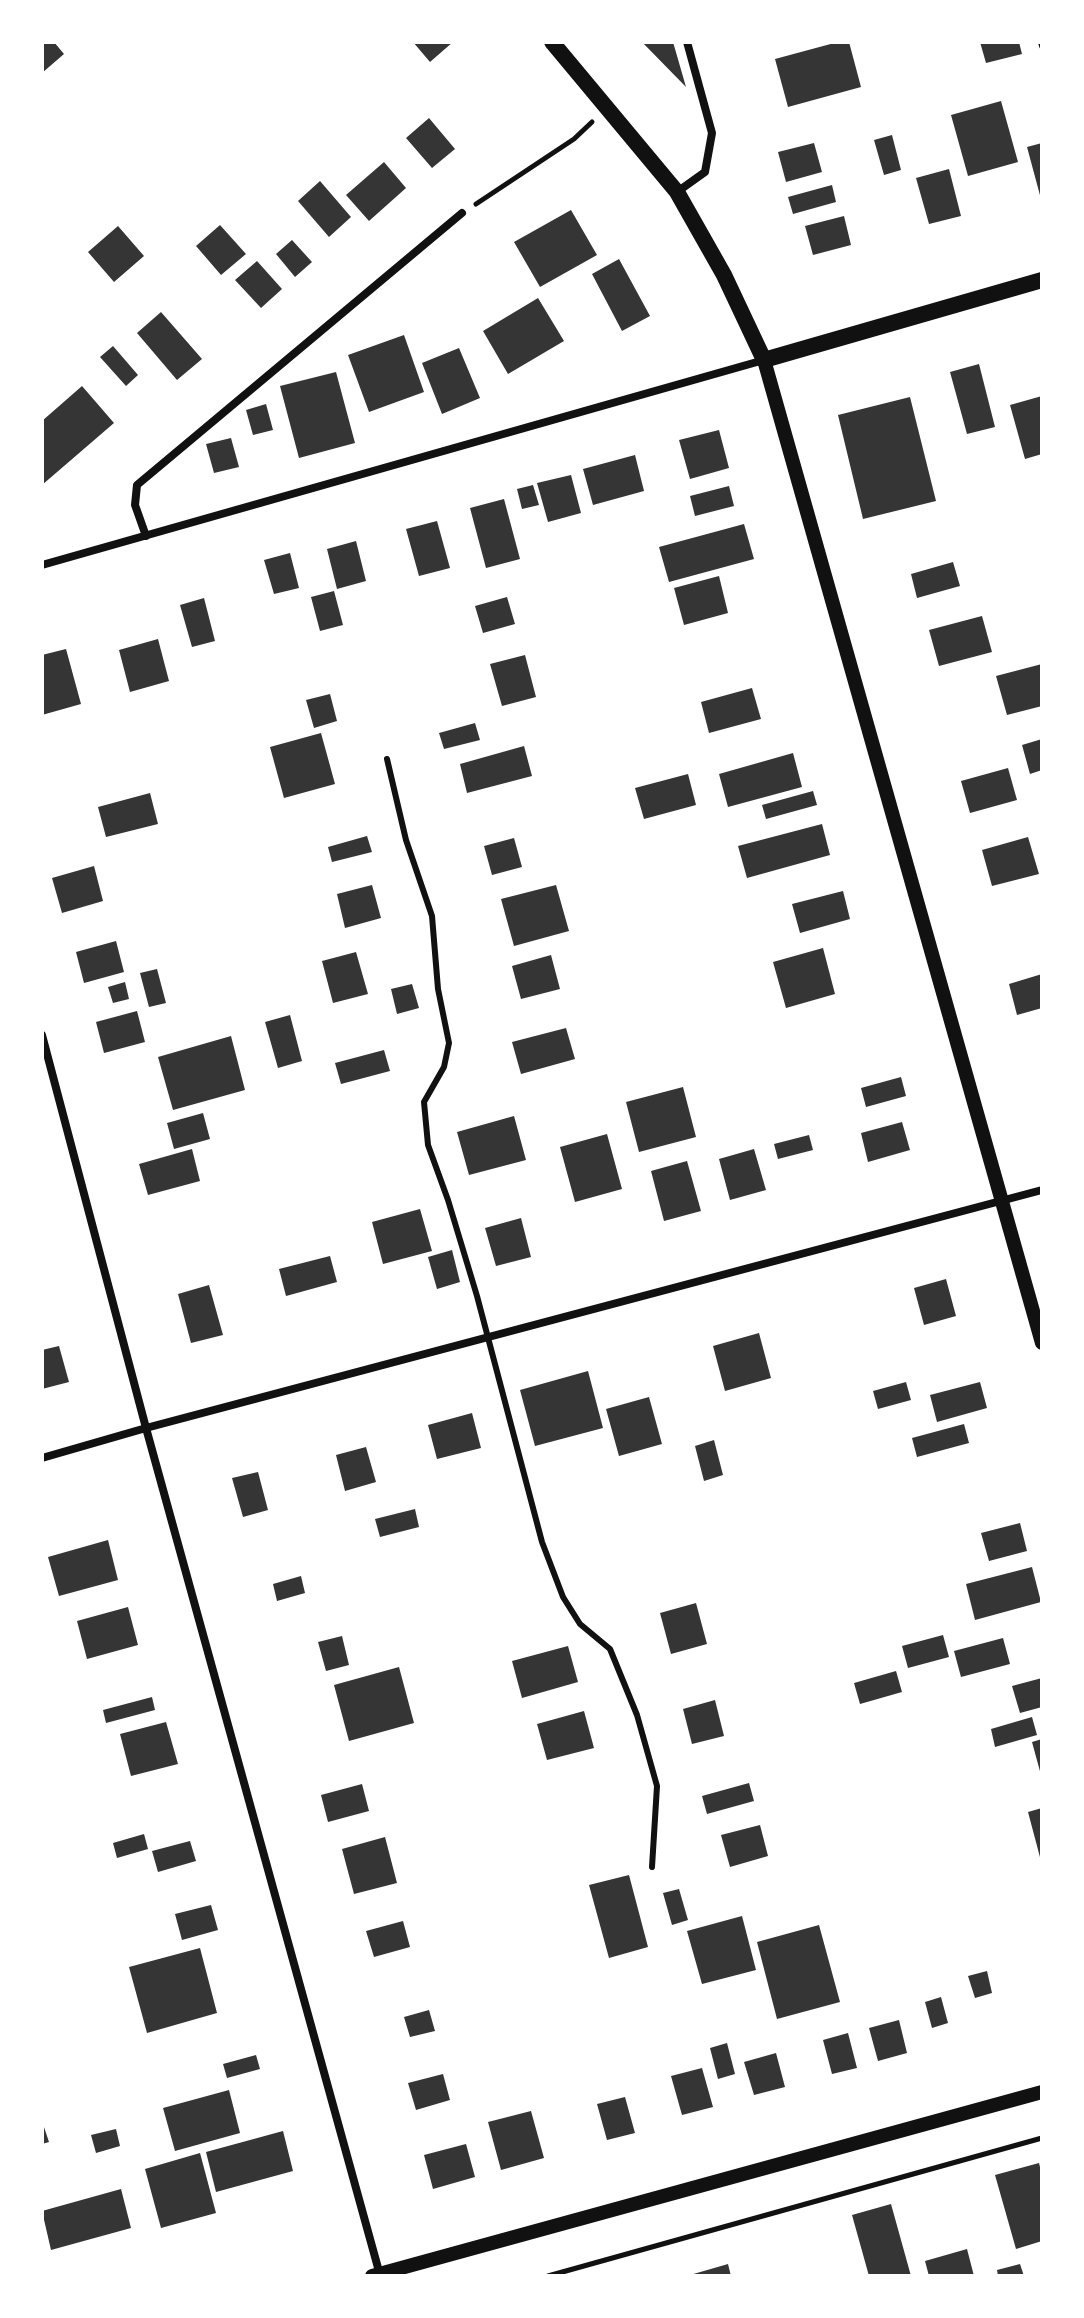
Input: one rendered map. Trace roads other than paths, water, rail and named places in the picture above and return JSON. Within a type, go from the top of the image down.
[{"type":"main road","points":[[552,42],[677,192],[724,275],[764,360],[1042,280]]},
{"type":"street","points":[[677,192],[705,172],[712,133],[687,42]]},
{"type":"street","points":[[146,536],[135,505],[137,485],[462,213]]},
{"type":"street","points":[[42,565],[764,360],[1042,1343]]},
{"type":"street","points":[[42,1035],[377,2275],[1042,2092]]},
{"type":"street","points":[[42,1458],[1042,1190]]},
{"type":"lane","points":[[387,759],[406,840],[432,916],[438,989],[449,1043],[444,1067],[424,1102],[428,1145],[448,1200],[542,1542],[563,1597],[580,1624],[610,1649],[637,1715],[657,1786],[652,1867]]}]
